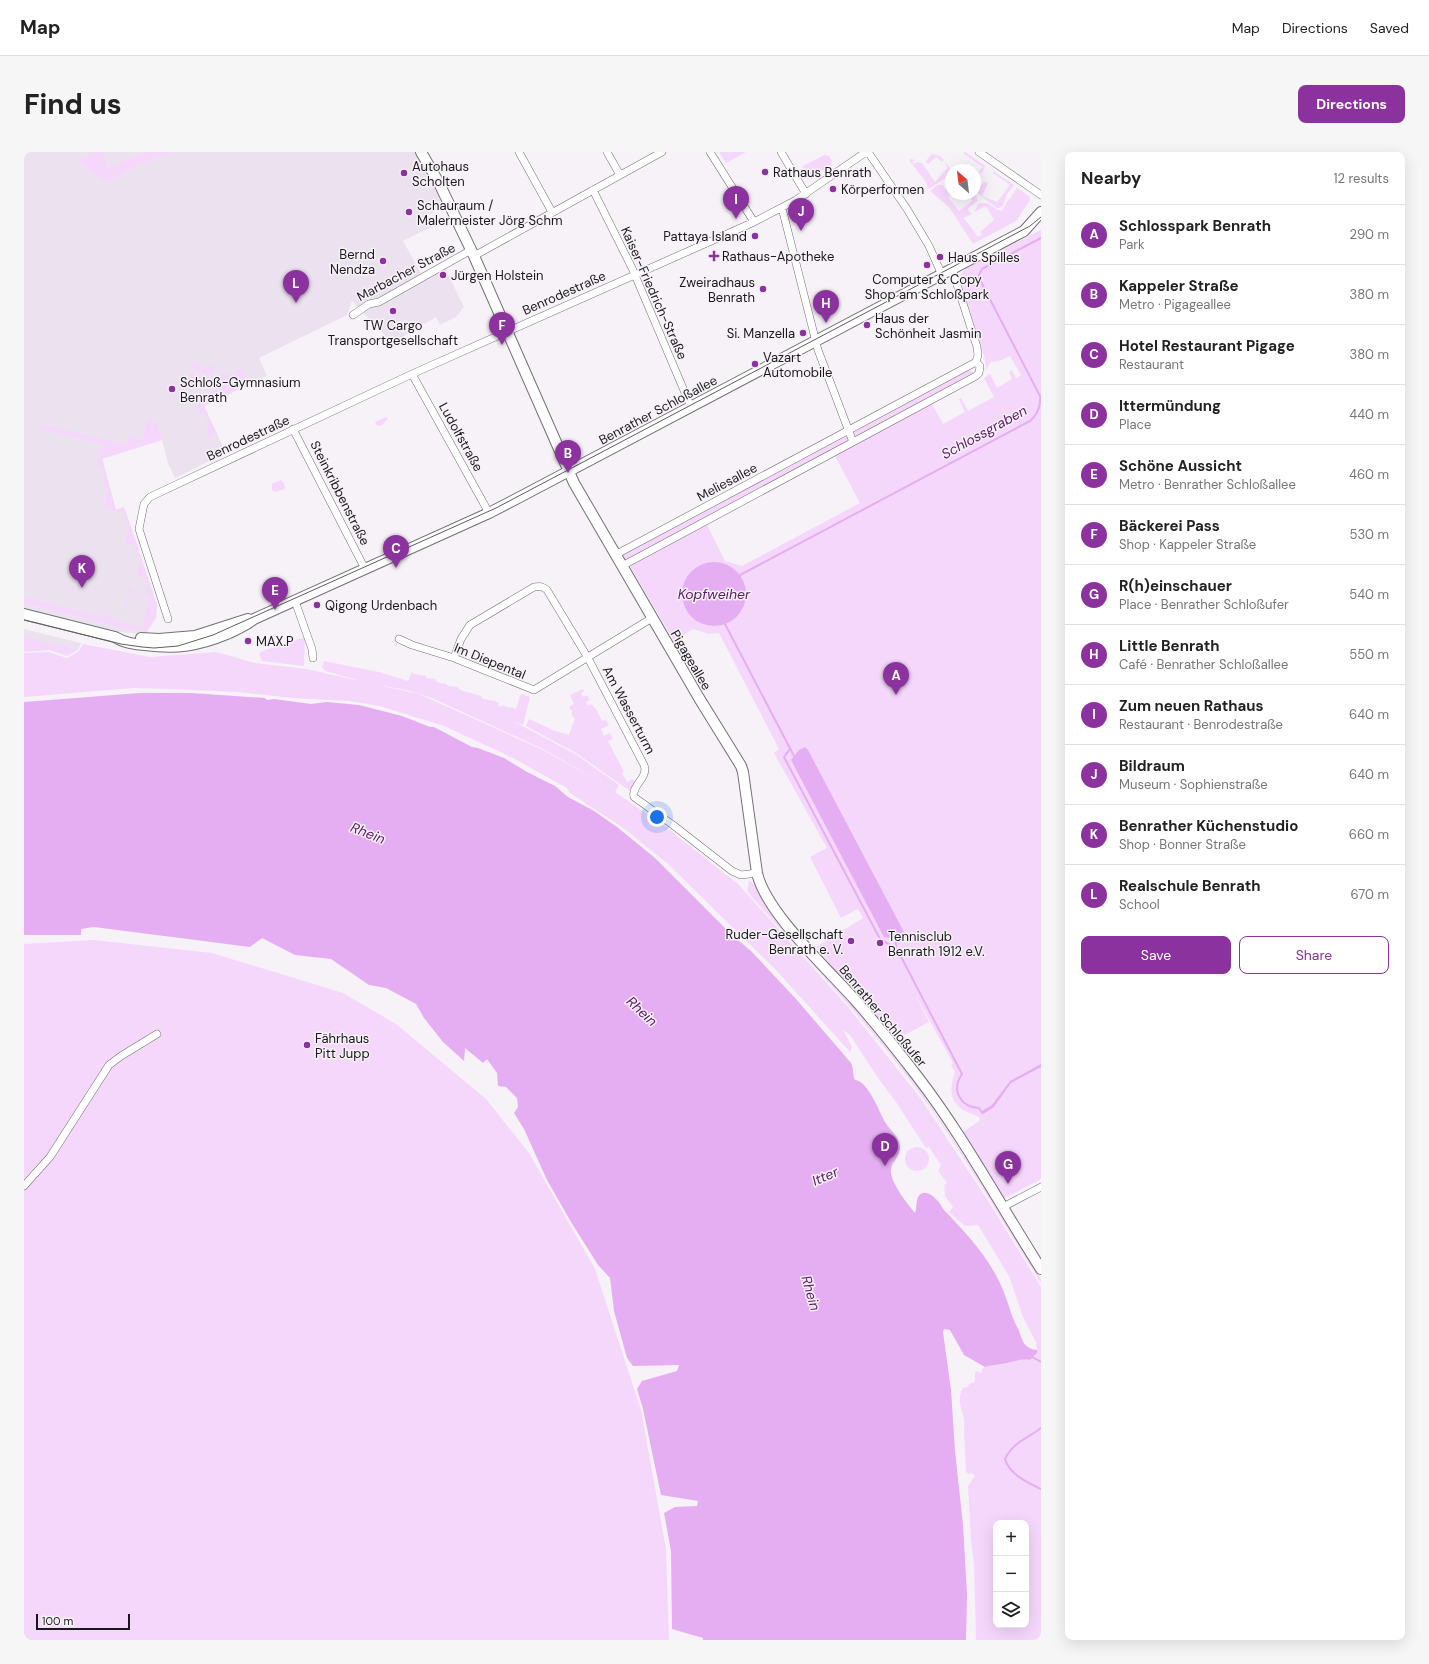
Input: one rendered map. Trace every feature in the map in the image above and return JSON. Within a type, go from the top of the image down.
[{"type":"street","name":"Pigageallee","points":[[421,152],[439,183],[472,253],[568,472],[652,618],[741,766],[757,873]]},
{"type":"street","points":[[519,152],[552,212]]},
{"type":"street","points":[[607,152],[620,175]]},
{"type":"street","name":"Marbacher Straße","points":[[353,315],[369,304],[379,302],[552,212],[662,152]]},
{"type":"street","points":[[710,152],[754,222]]},
{"type":"street","points":[[781,152],[806,194]]},
{"type":"street","points":[[867,152],[915,222],[942,275]]},
{"type":"street","name":"Benrodestraße","points":[[168,619],[139,529],[141,510],[150,497],[506,331],[754,222],[806,194],[867,152]]},
{"type":"street","points":[[979,152],[1041,195]]},
{"type":"street","name":"Kaiser-Friedrich-Straße","points":[[593,190],[635,275],[692,407]]},
{"type":"street","points":[[782,208],[816,341],[850,430],[853,442]]},
{"type":"street","name":"Benrather Schloßallee","points":[[1024,231],[1041,212]]},
{"type":"street","name":"Benrather Schloßallee","points":[[24,614],[116,636],[122,635],[179,642],[209,641],[247,625],[254,619],[489,513],[1024,231],[1033,229],[1041,223]]},
{"type":"street","name":"Meliesallee","points":[[616,555],[976,362],[978,354],[977,348],[952,269]]},
{"type":"street","name":"Meliesallee","points":[[622,566],[976,376],[979,373],[980,366],[976,362]]},
{"type":"street","name":"Ludolfstraße","points":[[412,374],[489,513]]},
{"type":"street","name":"Steinkribbenstraße","points":[[293,429],[365,569]]},
{"type":"street","points":[[454,658],[461,639],[470,625],[534,587],[540,586],[547,590],[588,658]]},
{"type":"street","points":[[295,601],[312,649],[312,658]]},
{"type":"street","name":"Im Diepental","points":[[399,639],[412,645],[454,658],[534,690],[652,618]]},
{"type":"street","name":"Am Wasserturm","points":[[588,658],[646,770],[634,790],[633,794],[637,800],[674,825],[732,871],[741,875],[757,873]]},
{"type":"street","name":"Benrather Schloßufer","points":[[757,873],[762,890],[798,938],[856,1001],[930,1092],[950,1121],[1041,1269]]},
{"type":"street","points":[[24,1186],[50,1157],[109,1065],[157,1034]]},
{"type":"street","points":[[1003,1207],[1041,1187]]},
{"type":"shaded area","points":[[24,152],[417,152],[436,184],[445,206],[428,215],[433,226],[403,241],[423,277],[443,264],[464,307],[456,317],[440,325],[436,317],[392,343],[352,301],[347,315],[259,358],[267,376],[204,406],[226,453],[175,478],[168,463],[162,440],[102,458],[116,510],[124,507],[157,605],[156,618],[146,634],[119,632],[24,609]]},
{"type":"shaded area","points":[[92,152],[102,152],[108,168],[146,152],[171,152],[138,165],[107,182],[88,170],[77,159],[86,158]]},
{"type":"shaded area","points":[[719,152],[746,152],[726,163]]},
{"type":"shaded area","points":[[965,152],[985,166],[982,173],[981,169],[983,167],[981,164],[963,153]]},
{"type":"shaded area","points":[[932,154],[940,156],[944,160],[942,162],[936,157],[928,164],[926,161]]},
{"type":"shaded area","points":[[824,155],[829,156],[832,161],[831,165],[811,179],[807,179],[802,171],[803,166]]},
{"type":"shaded area","points":[[909,160],[915,160],[912,162],[914,164],[916,162],[922,163],[935,182],[945,170],[945,178],[929,189],[926,182]]},
{"type":"shaded area","points":[[993,171],[1014,185],[1007,194],[1003,206],[1000,208],[997,208],[981,196],[981,185],[985,182],[988,183],[982,196],[997,202],[1010,185],[993,173]]},
{"type":"shaded area","points":[[937,185],[943,185],[945,189],[945,200],[950,200],[959,211],[971,200],[978,200],[968,208],[972,214],[964,218],[978,237],[982,234],[980,232],[994,220],[986,206],[974,212],[979,203],[988,203],[996,209],[1002,211],[1008,200],[1011,198],[1011,194],[1012,195],[1017,188],[1029,196],[1030,200],[1016,221],[973,244],[949,207],[930,191]]},
{"type":"shaded area","points":[[1041,230],[1041,1179],[1003,1199],[963,1132],[979,1121],[980,1118],[959,1107],[953,1099],[951,1088],[955,1071],[951,1066],[953,1063],[914,992],[929,1022],[893,1041],[816,947],[863,918],[858,909],[841,918],[810,857],[827,848],[774,753],[779,749],[719,633],[709,634],[693,629],[674,641],[631,568],[632,565],[707,525],[725,561],[742,566],[860,503],[834,454],[931,402],[943,424],[965,412],[959,399],[961,398],[968,411],[994,397],[984,378],[990,374],[997,388],[1012,379],[1009,372],[1012,370],[1016,378],[1021,375],[1010,356],[999,361],[991,362],[987,368],[987,372],[984,355],[961,282],[961,274],[966,268]]},
{"type":"shaded area","points":[[196,361],[202,369],[198,373],[194,368],[191,369],[190,366]]},
{"type":"shaded area","points":[[215,364],[217,368],[213,372],[214,374],[205,375],[202,371],[203,369]]},
{"type":"shaded area","points":[[242,368],[249,384],[204,406],[217,434],[208,439],[206,430],[209,425],[204,413],[200,413],[196,399],[205,394],[206,396],[214,389],[237,379],[236,371]]},
{"type":"shaded area","points":[[969,369],[973,373],[624,562],[621,554]]},
{"type":"shaded area","points":[[194,373],[197,377],[200,376],[201,379],[203,378],[205,381],[203,382],[204,385],[193,389],[189,383],[191,380],[189,375]]},
{"type":"shaded area","points":[[229,373],[230,377],[216,386],[215,384],[218,382],[217,380],[222,375]]},
{"type":"shaded area","points":[[386,417],[388,419],[382,425],[377,426],[375,422]]},
{"type":"shaded area","points":[[147,420],[157,422],[162,440],[102,459],[116,510],[124,507],[139,550],[134,551],[135,546],[125,543],[129,528],[124,513],[104,508],[108,492],[104,486],[103,468],[96,467],[102,444],[41,429],[42,424],[126,445],[128,437],[142,440]]},
{"type":"shaded area","points":[[281,480],[284,483],[285,489],[275,492],[272,490],[272,484]]},
{"type":"shaded area","points":[[139,552],[157,605],[156,618],[146,631],[124,628],[24,603],[24,597],[107,618],[108,614],[111,614],[110,619],[142,627],[150,596],[131,591],[129,596],[127,593],[129,587],[132,586],[131,590],[146,594],[148,584],[146,583],[147,579],[137,575],[140,557],[135,556],[136,553]]},
{"type":"shaded area","points":[[128,601],[127,606],[146,611],[127,607],[125,611],[125,602]]},
{"type":"shaded area","points":[[24,629],[81,643],[78,650],[67,656],[49,650],[24,652]]},
{"type":"shaded area","points":[[24,636],[77,650],[67,655],[52,650],[24,651]]},
{"type":"shaded area","points":[[305,637],[304,666],[262,661],[259,653]]},
{"type":"shaded area","points":[[83,644],[150,657],[216,652],[255,663],[306,669],[363,682],[325,671],[322,667],[324,661],[379,672],[408,681],[412,672],[414,674],[426,676],[426,678],[435,679],[437,682],[444,683],[449,686],[458,687],[460,690],[481,696],[483,699],[495,701],[499,703],[498,706],[501,707],[502,705],[516,709],[522,694],[530,697],[523,725],[513,721],[575,754],[619,785],[615,792],[667,828],[739,885],[848,1007],[921,1099],[988,1201],[1041,1287],[1041,1640],[976,1640],[974,1564],[968,1486],[975,1476],[972,1473],[969,1474],[966,1472],[964,1419],[960,1404],[963,1388],[968,1387],[969,1384],[975,1382],[975,1372],[982,1372],[982,1369],[993,1362],[1022,1359],[1030,1360],[1037,1353],[1036,1342],[1023,1317],[1009,1276],[978,1225],[965,1226],[949,1212],[953,1207],[945,1196],[944,1185],[947,1183],[938,1171],[941,1165],[929,1147],[926,1148],[850,1035],[843,1030],[852,1047],[850,1052],[777,971],[668,864],[622,827],[570,793],[567,788],[513,758],[444,726],[380,706],[349,701],[293,698],[239,692],[134,688],[24,697],[24,653],[49,652],[67,658],[78,652]],"holes":[[[376,684],[406,690],[419,694]],[[419,694],[432,698],[543,749],[604,784],[543,750]]]},
{"type":"shaded area","points":[[583,689],[584,691],[581,693],[583,697],[587,695],[590,700],[586,702],[588,706],[591,704],[596,709],[602,721],[606,720],[609,725],[601,729],[604,736],[610,733],[613,739],[608,741],[624,772],[622,773],[627,782],[633,779],[636,784],[630,791],[576,753],[526,726],[529,719],[555,731],[569,735],[575,718],[572,716],[572,711],[569,708],[574,704],[570,695]]},
{"type":"shaded area","points":[[749,881],[752,882],[791,938],[851,1004],[913,1080],[973,1169],[1041,1279],[1041,1283],[962,1155],[928,1105],[868,1027],[747,891]]},
{"type":"shaded area","points":[[94,940],[212,953],[343,993],[396,1024],[486,1099],[529,1153],[595,1269],[641,1410],[666,1549],[669,1640],[24,1640],[24,944]]},
{"type":"shaded area","points":[[917,1147],[925,1151],[929,1159],[925,1167],[917,1171],[909,1167],[905,1159],[909,1151]]},
{"type":"water","name":"Kopfweiher","points":[[708,562],[720,562],[737,571],[744,582],[746,594],[744,606],[737,617],[720,626],[708,626],[696,621],[687,612],[682,600],[682,588],[687,576],[696,567]]},
{"type":"water","points":[[140,693],[191,693],[265,698],[267,700],[274,699],[311,704],[327,702],[359,705],[402,716],[430,727],[434,727],[472,747],[504,758],[527,772],[555,786],[568,797],[594,811],[617,827],[655,858],[732,935],[751,951],[796,999],[851,1063],[855,1080],[864,1085],[869,1091],[885,1122],[898,1140],[900,1144],[900,1152],[893,1164],[891,1173],[894,1183],[901,1194],[915,1213],[917,1199],[921,1194],[928,1193],[939,1202],[943,1209],[977,1246],[991,1267],[998,1278],[1023,1342],[1028,1347],[1037,1350],[1037,1353],[1030,1360],[1019,1360],[985,1367],[964,1355],[950,1330],[944,1329],[943,1332],[951,1390],[955,1451],[963,1525],[967,1594],[966,1640],[703,1640],[703,1638],[672,1629],[671,1551],[664,1513],[675,1507],[697,1506],[698,1501],[661,1495],[643,1409],[637,1389],[642,1381],[677,1371],[679,1365],[633,1366],[627,1358],[614,1311],[610,1278],[598,1265],[547,1180],[524,1129],[514,1113],[518,1107],[517,1098],[506,1087],[498,1086],[497,1073],[487,1059],[483,1063],[465,1048],[464,1061],[443,1042],[424,1018],[416,1004],[386,988],[369,985],[331,959],[295,955],[262,938],[250,947],[94,927],[81,929],[81,935],[24,935],[24,702]]},
{"type":"water","points":[[805,747],[808,750],[905,934],[896,939],[884,937],[791,760],[799,750]]},
{"type":"water","points":[[1041,1064],[1041,1067],[1011,1083],[994,1107],[983,1114],[982,1111],[992,1105],[1010,1081]]},
{"type":"waterway","name":"Schlossgraben","points":[[740,575],[1030,421],[1035,416],[1040,403],[1040,396],[980,280],[979,275],[982,269],[1041,238]]},
{"type":"waterway","points":[[725,624],[794,756]]},
{"type":"waterway","points":[[790,749],[784,757],[880,939],[897,949],[962,1074],[957,1086],[959,1097],[967,1105],[979,1108],[982,1113]]},
{"type":"waterway","points":[[896,939],[896,947]]},
{"type":"waterway","points":[[1032,1357],[1041,1362]]},
{"type":"waterway","points":[[1041,1428],[1016,1445],[1008,1453],[1005,1459],[1010,1469],[1015,1474],[1041,1489]]},
{"type":"tram line","points":[[24,620],[121,644],[154,648],[178,646],[213,635],[496,508],[1030,226],[1041,217]]},
{"type":"place","name":"Rathaus Benrath","points":[[765,172]]},
{"type":"place","name":"Autohaus Scholten","points":[[404,173]]},
{"type":"place","name":"Körperformen","points":[[833,189]]},
{"type":"place","name":"Schauraum / Malermeister Jörg Schm","points":[[409,212]]},
{"type":"place","name":"Zum neuen Rathaus","points":[[736,219]]},
{"type":"place","name":"Bildraum","points":[[801,231]]},
{"type":"place","name":"Pattaya Island","points":[[755,236]]},
{"type":"place","name":"Rathaus-Apotheke","points":[[714,256]]},
{"type":"place","name":"Haus Spilles","points":[[940,257]]},
{"type":"place","name":"Bernd Nendza","points":[[383,261]]},
{"type":"place","name":"Computer & Copy Shop am Schloßpark","points":[[927,265]]},
{"type":"place","name":"Jürgen Holstein","points":[[443,275]]},
{"type":"place","name":"Zweiradhaus Benrath","points":[[763,289]]},
{"type":"place","name":"Realschule Benrath","points":[[296,303]]},
{"type":"place","name":"TW Cargo Transportgesellschaft","points":[[393,311]]},
{"type":"place","name":"Little Benrath","points":[[826,323]]},
{"type":"place","name":"Haus der Schönheit Jasmin","points":[[867,325]]},
{"type":"place","name":"Si. Manzella","points":[[803,333]]},
{"type":"place","name":"Bäckerei Pass","points":[[502,345]]},
{"type":"place","name":"Vazart Automobile","points":[[755,364]]},
{"type":"place","name":"Schloß-Gymnasium Benrath","points":[[172,389]]},
{"type":"place","name":"Kappeler Straße","points":[[568,473]]},
{"type":"place","name":"Hotel Restaurant Pigage","points":[[396,568]]},
{"type":"place","name":"Benrather Küchenstudio","points":[[82,588]]},
{"type":"place","name":"Qigong Urdenbach","points":[[317,605]]},
{"type":"place","name":"Schöne Aussicht","points":[[275,610]]},
{"type":"place","name":"MAX.P","points":[[248,641]]},
{"type":"place","name":"Schlosspark Benrath","points":[[896,695]]},
{"type":"place","name":"Ruder-Gesellschaft Benrath e. V.","points":[[851,941]]},
{"type":"place","name":"Tennisclub Benrath 1912 e.V.","points":[[880,943]]},
{"type":"place","name":"Fährhaus Pitt Jupp","points":[[307,1045]]},
{"type":"place","name":"Ittermündung","points":[[885,1166]]},
{"type":"place","name":"R(h)einschauer","points":[[1008,1184]]},
{"type":"water label","name":"Rhein","points":[[368,833]]},
{"type":"water label","name":"Rhein","points":[[642,1011]]},
{"type":"water label","name":"Itter","points":[[825,1176]]},
{"type":"water label","name":"Rhein","points":[[811,1293]]}]
